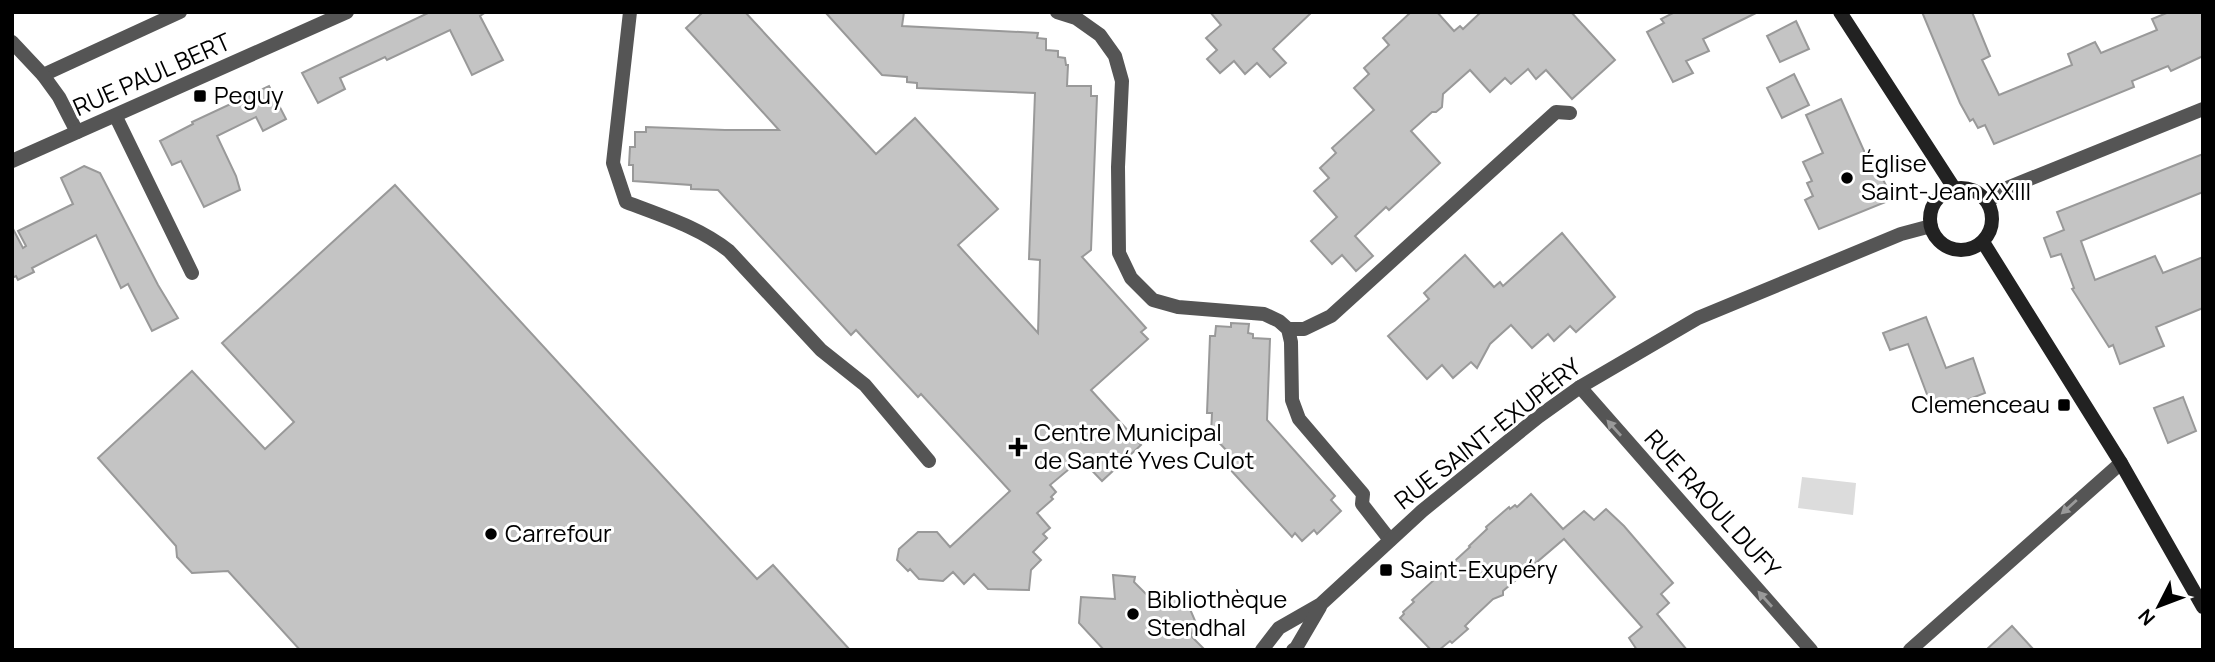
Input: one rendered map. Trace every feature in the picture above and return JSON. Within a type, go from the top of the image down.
[{"type":"main road","points":[[1840,12],[1954,188]]},
{"type":"main road","points":[[1954,188],[1973,189],[1988,201],[1992,226],[1983,242],[1974,247],[1952,249],[1935,236],[1931,226],[1932,207],[1945,192],[1954,188]]},
{"type":"main road","points":[[1983,242],[2121,463],[2203,607]]},
{"type":"street","points":[[43,75],[180,12]]},
{"type":"street","name":"RUE PAUL BERT","points":[[12,161],[116,117],[322,18],[347,12]]},
{"type":"street","points":[[631,12],[613,163],[626,202],[713,238],[729,251],[821,350],[865,385],[929,461]]},
{"type":"street","points":[[1057,12],[1076,18],[1100,36],[1115,56],[1122,81],[1118,167],[1119,253],[1131,278],[1153,300],[1178,307],[1264,314],[1288,329],[1291,342],[1292,401],[1298,419],[1363,494],[1362,504],[1391,540]]},
{"type":"street","points":[[12,42],[43,75],[59,97],[78,132]]},
{"type":"street","points":[[1988,201],[2007,188],[2203,109]]},
{"type":"street","points":[[1288,329],[1304,329],[1331,316],[1556,112],[1570,113]]},
{"type":"street","points":[[116,117],[192,272]]},
{"type":"street","name":"RUE SAINT-EXUPÉRY","points":[[1262,650],[1279,628],[1321,604],[1430,504],[1580,387],[1698,318],[1902,234],[1931,226]]},
{"type":"street","name":"RUE RAOUL DUFY","points":[[1580,387],[1811,650]]},
{"type":"street","points":[[1910,650],[2121,463]]},
{"type":"street","name":"RUE SAINT-EXUPÉRY","points":[[1293,650],[1321,604]]},
{"type":"shaded area","points":[[1802,477],[1856,483],[1853,515],[1798,508]]},
{"type":"building","points":[[430,12],[486,12],[480,16],[503,60],[472,75],[450,30],[387,60],[385,57],[340,78],[345,89],[318,103],[302,73]]},
{"type":"building","points":[[703,12],[745,12],[876,154],[915,118],[998,209],[958,245],[1038,333],[1040,260],[1029,259],[1035,93],[917,88],[917,83],[907,82],[907,77],[882,75],[825,12],[904,12],[902,26],[1038,33],[1037,38],[1046,39],[1046,50],[1058,51],[1058,57],[1065,58],[1068,65],[1067,86],[1091,86],[1091,96],[1097,96],[1091,250],[1082,257],[1146,328],[1141,332],[1148,339],[1091,390],[1141,445],[1102,481],[1081,459],[1050,485],[1056,492],[1051,497],[1053,499],[1037,513],[1050,528],[1043,534],[1047,538],[1033,552],[1041,560],[1031,570],[1029,590],[988,589],[974,574],[964,584],[953,572],[943,581],[919,579],[897,560],[899,549],[918,532],[937,532],[950,547],[1010,491],[921,394],[918,397],[856,330],[851,335],[718,190],[691,189],[691,185],[633,181],[633,165],[629,165],[630,147],[635,147],[635,132],[646,132],[646,127],[779,130],[686,28]]},
{"type":"building","points":[[1210,12],[1312,12],[1273,49],[1286,63],[1270,77],[1257,63],[1245,74],[1234,61],[1220,73],[1207,59],[1217,50],[1206,38],[1221,25]]},
{"type":"building","points":[[1411,12],[1437,12],[1454,31],[1460,26],[1463,29],[1481,12],[1571,12],[1615,60],[1572,99],[1546,70],[1536,79],[1528,69],[1511,84],[1505,78],[1490,92],[1470,70],[1443,94],[1442,107],[1432,112],[1411,131],[1440,163],[1389,210],[1386,207],[1355,236],[1373,256],[1356,271],[1342,255],[1332,264],[1311,241],[1337,217],[1314,191],[1329,178],[1320,168],[1336,153],[1332,148],[1374,110],[1354,88],[1369,74],[1364,68],[1389,45],[1383,38]]},
{"type":"building","points":[[1675,12],[1758,12],[1703,39],[1709,51],[1686,61],[1693,73],[1673,82],[1647,32],[1664,23],[1661,19]]},
{"type":"building","points":[[1922,12],[1972,12],[1990,56],[1982,60],[1999,95],[2072,65],[2068,54],[2095,42],[2101,53],[2157,30],[2152,19],[2169,12],[2203,12],[2203,56],[2171,71],[2168,66],[2132,81],[2134,87],[1994,144],[1985,125],[1978,128],[1973,119],[1970,121],[1960,103]]},
{"type":"building","points":[[1796,21],[1809,49],[1780,62],[1767,36]]},
{"type":"building","points":[[1794,74],[1809,105],[1782,118],[1767,88]]},
{"type":"building","points":[[269,86],[286,119],[263,131],[256,117],[217,136],[240,190],[204,207],[181,161],[172,165],[160,141],[193,124],[192,122]]},
{"type":"building","name":"Église Saint-Jean XXIII","points":[[1841,99],[1868,160],[1872,158],[1893,199],[1819,229],[1805,200],[1813,196],[1807,183],[1812,181],[1803,162],[1823,153],[1806,115]]},
{"type":"building","points":[[2203,154],[2203,192],[2081,241],[2095,280],[2155,256],[2163,273],[2203,257],[2203,308],[2156,327],[2164,346],[2120,364],[2113,345],[2109,347],[2072,289],[2074,288],[2061,254],[2051,257],[2044,238],[2064,230],[2057,212]]},
{"type":"building","points":[[84,166],[100,173],[178,318],[152,331],[128,284],[121,288],[96,235],[32,268],[34,272],[18,280],[16,276],[12,278],[12,227],[23,248],[26,246],[18,231],[73,204],[61,178]]},
{"type":"building","points":[[395,185],[757,579],[773,565],[850,650],[300,650],[228,571],[192,573],[177,557],[176,546],[98,458],[192,371],[265,449],[294,422],[222,343]]},
{"type":"building","points":[[1562,233],[1615,297],[1576,332],[1570,326],[1554,341],[1548,334],[1532,348],[1511,325],[1490,344],[1477,368],[1471,362],[1453,378],[1442,365],[1427,379],[1388,336],[1429,299],[1424,293],[1465,255],[1494,287],[1500,282],[1503,286]]},
{"type":"building","points":[[1926,317],[1946,368],[1973,358],[1985,393],[1934,413],[1908,344],[1890,350],[1883,333]]},
{"type":"building","points":[[1231,323],[1249,324],[1248,333],[1253,334],[1253,338],[1270,339],[1267,420],[1335,496],[1331,500],[1341,511],[1317,534],[1314,530],[1302,541],[1295,533],[1292,537],[1227,466],[1231,462],[1224,454],[1227,451],[1211,434],[1212,413],[1207,413],[1210,336],[1215,336],[1216,326],[1231,327]]},
{"type":"building","points":[[2183,397],[2196,431],[2168,443],[2154,408]]},
{"type":"building","points":[[1531,494],[1563,529],[1584,511],[1594,520],[1606,509],[1624,526],[1673,583],[1661,594],[1669,603],[1657,614],[1687,650],[1637,650],[1629,638],[1642,627],[1564,539],[1503,591],[1503,595],[1493,599],[1465,626],[1468,629],[1452,643],[1450,641],[1439,650],[1431,650],[1400,618],[1403,612],[1414,602],[1412,600],[1470,547],[1486,527],[1509,507],[1517,507]]},
{"type":"building","name":"Bibliothèque Stendhal","points":[[1113,575],[1135,577],[1134,582],[1161,609],[1176,596],[1190,609],[1196,623],[1191,636],[1205,650],[1104,650],[1079,623],[1081,597],[1115,599]]},
{"type":"building","points":[[2012,626],[2034,650],[1986,650]]},
{"type":"place","name":"Peguy","points":[[200,96]]},
{"type":"place","name":"Église Saint-Jean XXIII","points":[[1847,178]]},
{"type":"place","name":"Clemenceau","points":[[2064,405]]},
{"type":"place","name":"Centre Municipal de Santé Yves Culot","points":[[1018,447]]},
{"type":"place","name":"Carrefour","points":[[491,534]]},
{"type":"place","name":"Saint-Exupéry","points":[[1386,570]]},
{"type":"place","name":"Bibliothèque Stendhal","points":[[1133,614]]}]
